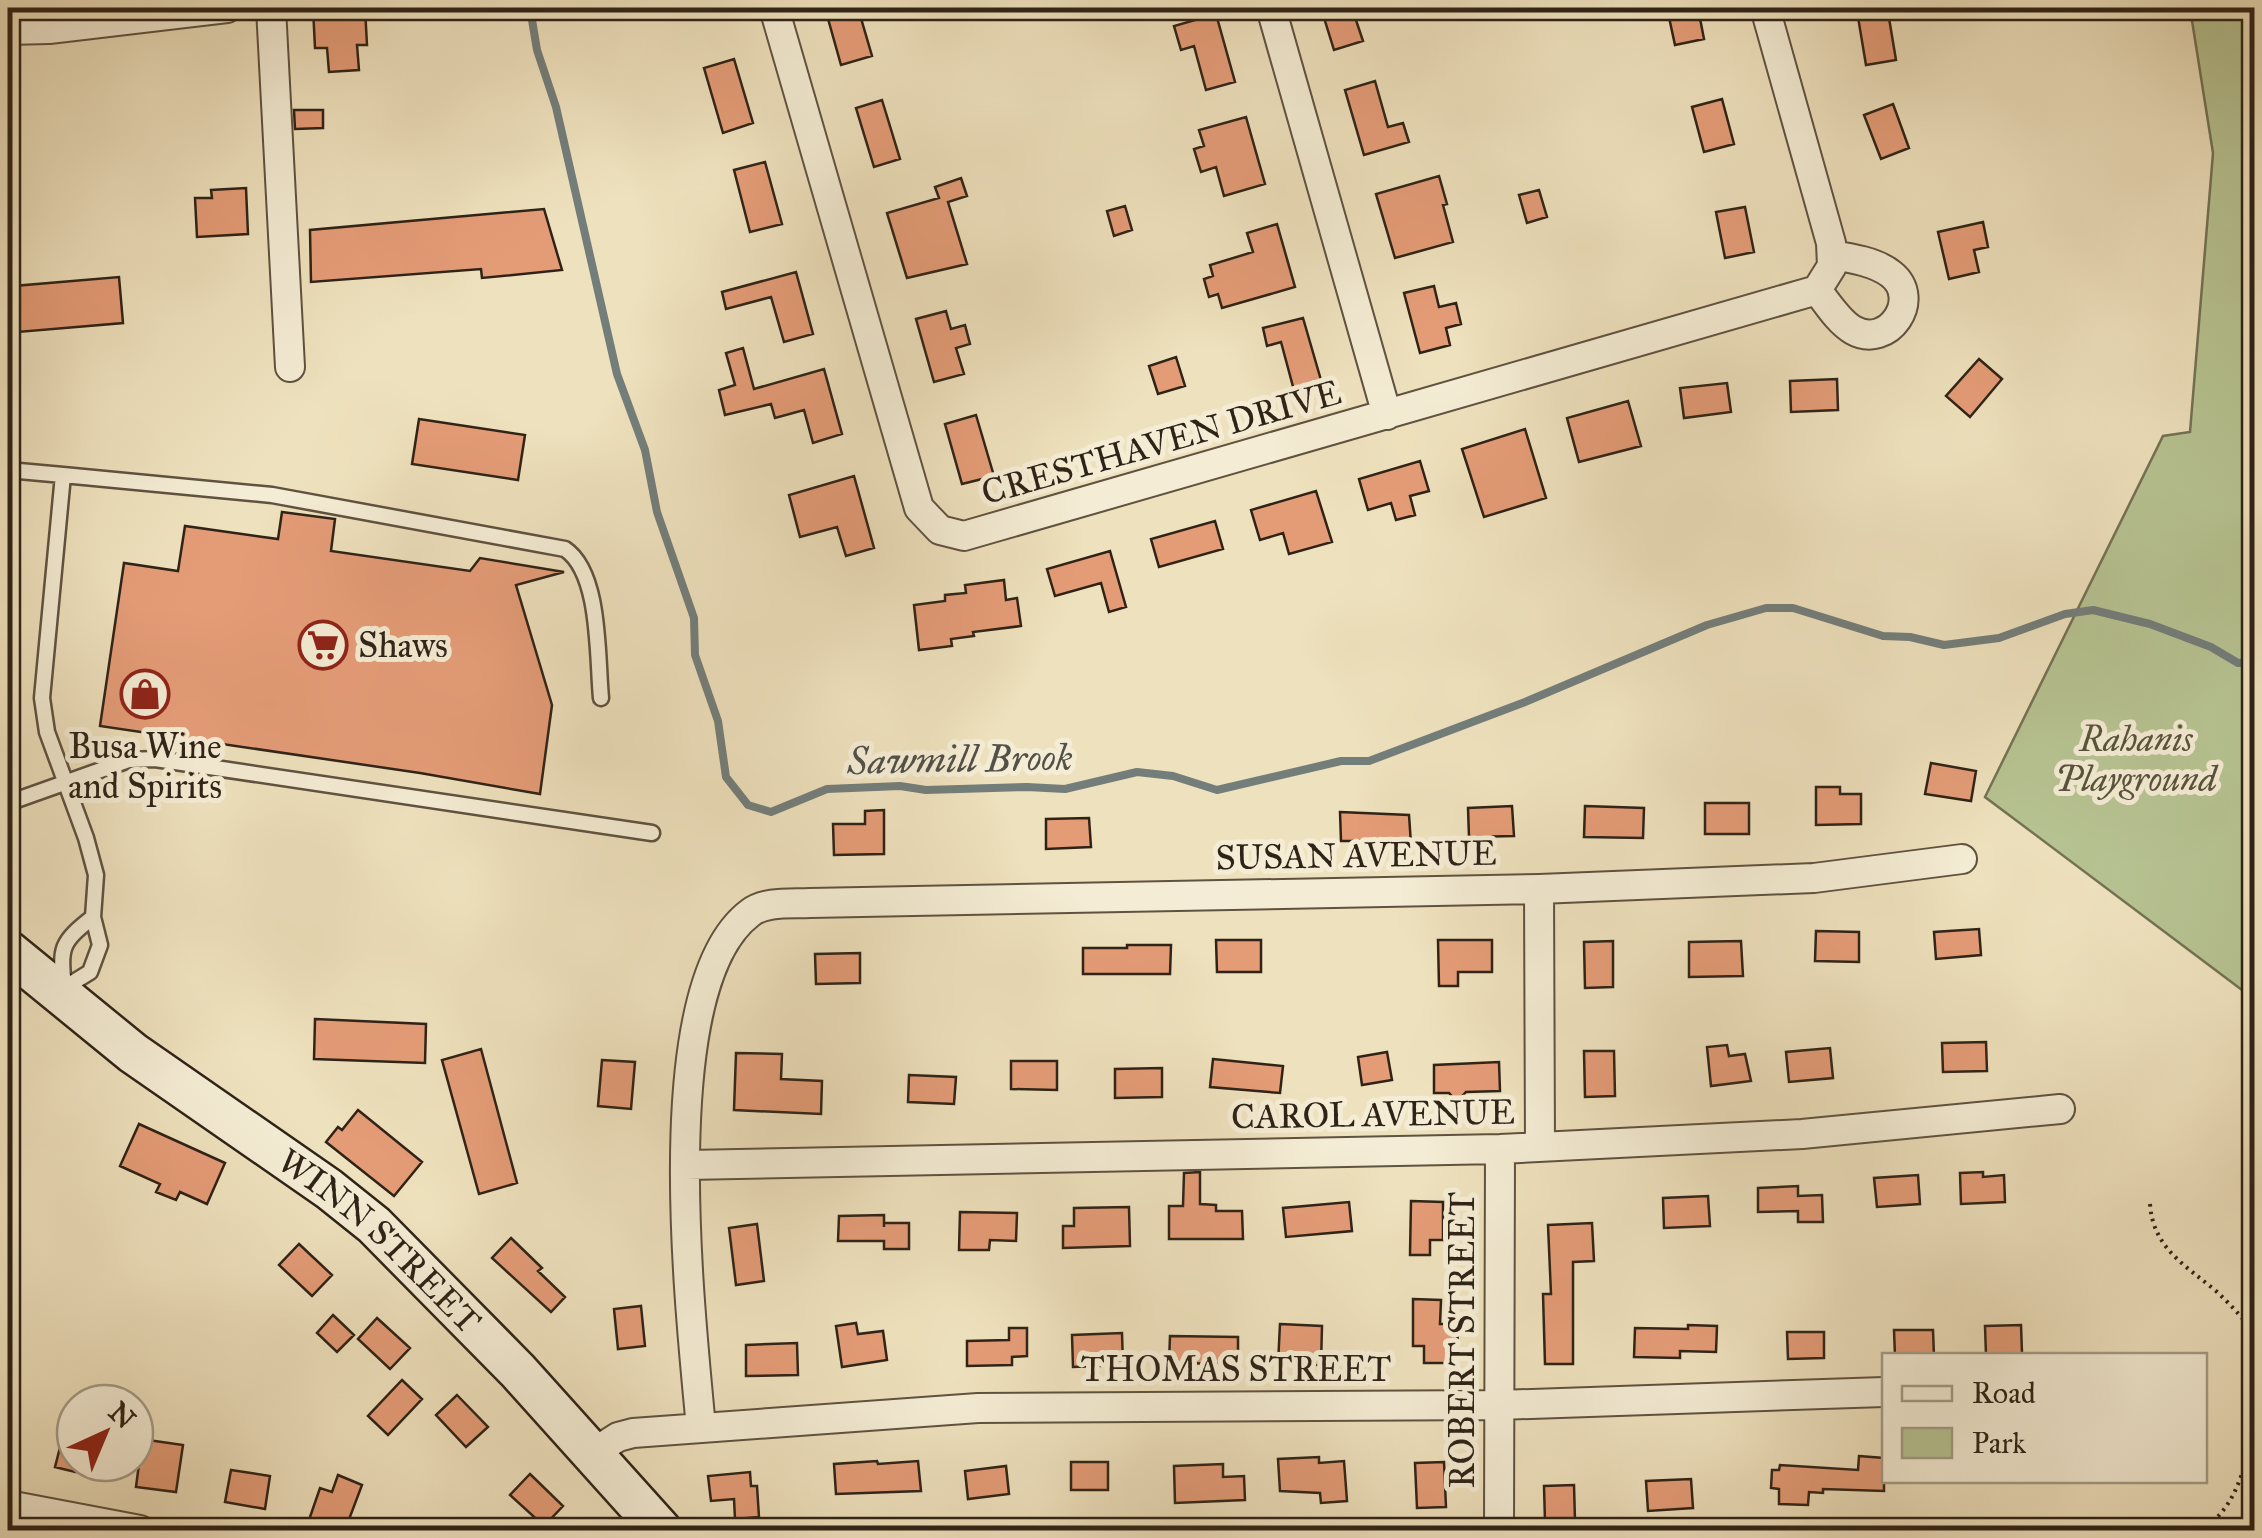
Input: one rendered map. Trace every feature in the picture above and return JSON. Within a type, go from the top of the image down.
[{"type":"main road","name":"WINN STREET","points":[[8,951],[63,992],[132,1053],[330,1189],[374,1224],[452,1301],[661,1530]]},
{"type":"main road","name":"WINN STREET","points":[[8,971],[63,992]]},
{"type":"street","points":[[8,30],[228,8]]},
{"type":"street","points":[[271,8],[290,368]]},
{"type":"street","name":"CRESTHAVEN DRIVE","points":[[774,8],[917,502],[934,527],[951,535],[970,536],[1816,290]]},
{"type":"street","points":[[1270,8],[1387,415]]},
{"type":"street","points":[[1765,8],[1832,254],[1831,270],[1816,290],[1846,325],[1864,334],[1877,334],[1889,328],[1902,313],[1903,293],[1894,276],[1864,262],[1832,254]]},
{"type":"street","name":"SUSAN AVENUE","points":[[687,1166],[688,1093],[698,1016],[724,946],[752,912],[768,906],[1540,889],[1814,878],[1962,860]]},
{"type":"street","points":[[1540,889],[1540,1147]]},
{"type":"street","name":"CAROL AVENUE","points":[[687,1166],[1500,1150],[1802,1134],[2060,1109]]},
{"type":"street","name":"ROBERT STREET","points":[[1498,1530],[1500,1150]]},
{"type":"street","points":[[687,1166],[688,1280],[702,1428]]},
{"type":"street","name":"THOMAS STREET","points":[[593,1453],[627,1434],[996,1408],[1499,1405],[1882,1392]]},
{"type":"street","points":[[8,1505],[140,1530]]},
{"type":"lane","points":[[8,470],[272,495],[565,549],[581,564],[590,585],[601,698]]},
{"type":"lane","points":[[62,475],[42,698],[47,732],[96,875],[93,917],[100,945],[90,972],[63,992]]},
{"type":"lane","points":[[8,803],[130,760],[155,758],[652,833]]},
{"type":"lane","points":[[63,992],[60,952],[73,932],[93,917]]},
{"type":"path","points":[[2150,1204],[2156,1234],[2167,1250],[2232,1307],[2254,1333]]},
{"type":"path","points":[[2200,1530],[2217,1518],[2233,1498],[2254,1435]]},
{"type":"green space","name":"Rahanis Playground","points":[[2190,8],[2254,8],[2254,999],[1985,797],[2163,436],[2190,432],[2213,153]]},
{"type":"building","points":[[313,8],[365,8],[367,45],[357,45],[359,70],[329,72],[327,48],[315,48]]},
{"type":"building","points":[[825,8],[858,8],[872,56],[841,65]]},
{"type":"building","points":[[1321,8],[1352,8],[1363,41],[1334,50]]},
{"type":"building","points":[[1667,8],[1698,8],[1704,39],[1675,45]]},
{"type":"building","points":[[1888,12],[1896,60],[1866,65],[1858,17]]},
{"type":"building","points":[[1216,14],[1235,82],[1206,90],[1194,46],[1181,50],[1174,26]]},
{"type":"building","points":[[734,59],[753,123],[723,133],[704,68]]},
{"type":"building","points":[[1375,81],[1388,127],[1403,123],[1409,142],[1364,155],[1345,90]]},
{"type":"building","points":[[1722,99],[1734,144],[1704,152],[1692,107]]},
{"type":"building","points":[[882,100],[900,159],[874,167],[856,108]]},
{"type":"building","points":[[1893,104],[1909,148],[1881,159],[1864,115]]},
{"type":"building","points":[[294,110],[323,110],[323,128],[295,129]]},
{"type":"building","points":[[1246,117],[1265,184],[1224,196],[1216,167],[1201,172],[1194,149],[1204,146],[1199,130]]},
{"type":"building","points":[[765,162],[782,224],[750,232],[734,170]]},
{"type":"building","points":[[1439,176],[1453,242],[1395,258],[1376,194]]},
{"type":"building","points":[[961,178],[967,196],[948,202],[967,264],[907,278],[887,213],[939,198],[935,187]]},
{"type":"building","points":[[246,188],[248,234],[197,237],[195,198],[212,198],[211,190]]},
{"type":"building","points":[[1539,190],[1547,217],[1527,223],[1519,195]]},
{"type":"building","points":[[1125,206],[1132,230],[1114,236],[1107,211]]},
{"type":"building","points":[[1745,207],[1754,252],[1725,258],[1716,212]]},
{"type":"building","points":[[544,209],[562,270],[482,278],[481,269],[311,282],[310,230]]},
{"type":"building","points":[[1983,222],[1988,247],[1974,250],[1979,272],[1949,279],[1938,232]]},
{"type":"building","points":[[1277,224],[1295,287],[1222,308],[1218,294],[1209,297],[1204,279],[1213,276],[1210,265],[1253,252],[1247,233]]},
{"type":"building","points":[[796,272],[813,334],[784,342],[771,297],[726,309],[722,292]]},
{"type":"building","points":[[119,277],[123,323],[18,332],[14,286]]},
{"type":"building","points":[[1434,286],[1439,307],[1456,303],[1461,324],[1446,328],[1450,345],[1420,353],[1404,293]]},
{"type":"building","points":[[946,311],[951,329],[965,325],[970,344],[956,348],[964,374],[934,382],[916,319]]},
{"type":"building","points":[[1303,318],[1323,387],[1295,394],[1281,342],[1267,346],[1263,328]]},
{"type":"building","points":[[743,348],[754,389],[824,369],[842,434],[813,443],[804,410],[775,418],[771,404],[725,415],[719,390],[735,385],[726,353]]},
{"type":"building","points":[[1176,357],[1185,386],[1158,394],[1149,366]]},
{"type":"building","points":[[1979,359],[2002,379],[1970,417],[1946,396]]},
{"type":"building","points":[[1837,379],[1838,410],[1791,412],[1790,381]]},
{"type":"building","points":[[1727,383],[1731,412],[1684,418],[1680,388]]},
{"type":"building","points":[[1628,401],[1641,446],[1579,462],[1567,418]]},
{"type":"building","points":[[976,415],[994,476],[962,484],[945,424]]},
{"type":"building","points":[[419,419],[525,435],[518,480],[412,464]]},
{"type":"building","points":[[1525,429],[1546,498],[1484,517],[1462,449]]},
{"type":"building","points":[[1420,461],[1429,491],[1410,496],[1415,515],[1396,520],[1391,503],[1368,510],[1359,479]]},
{"type":"building","points":[[854,476],[874,548],[846,556],[837,527],[800,537],[789,495]]},
{"type":"building","points":[[1316,491],[1332,542],[1289,554],[1283,533],[1260,540],[1251,510]]},
{"type":"building","name":"Shaws","points":[[282,512],[335,519],[331,551],[470,571],[480,558],[564,572],[516,585],[552,705],[540,794],[100,726],[124,563],[178,571],[185,526],[278,539]]},
{"type":"building","points":[[1215,521],[1223,549],[1159,567],[1151,539]]},
{"type":"building","points":[[1110,551],[1126,607],[1109,612],[1101,583],[1055,596],[1047,569]]},
{"type":"building","points":[[1004,580],[1006,600],[1017,598],[1021,626],[973,632],[974,636],[951,639],[952,646],[919,650],[914,605],[945,601],[945,595],[966,593],[965,585]]},
{"type":"building","points":[[1931,763],[1976,771],[1971,801],[1925,794]]},
{"type":"building","points":[[1816,787],[1840,787],[1840,794],[1861,794],[1861,824],[1816,825]]},
{"type":"building","points":[[1705,803],[1749,803],[1749,834],[1705,834]]},
{"type":"building","points":[[1512,806],[1514,836],[1469,837],[1468,808]]},
{"type":"building","points":[[1585,806],[1644,808],[1643,838],[1584,837]]},
{"type":"building","points":[[884,810],[884,854],[834,855],[833,824],[865,824],[865,811]]},
{"type":"building","points":[[1340,812],[1409,815],[1411,844],[1368,846],[1368,841],[1341,841]]},
{"type":"building","points":[[1089,818],[1091,847],[1046,849],[1046,819]]},
{"type":"building","points":[[1979,929],[1981,955],[1936,959],[1934,932]]},
{"type":"building","points":[[1816,931],[1859,932],[1859,962],[1815,961]]},
{"type":"building","points":[[1216,940],[1261,940],[1261,972],[1217,972]]},
{"type":"building","points":[[1438,940],[1492,940],[1492,972],[1458,972],[1458,986],[1439,986]]},
{"type":"building","points":[[1613,941],[1613,987],[1585,988],[1584,942]]},
{"type":"building","points":[[1741,941],[1743,976],[1689,977],[1689,942]]},
{"type":"building","points":[[1171,945],[1170,974],[1083,974],[1083,948]]},
{"type":"building","points":[[860,953],[860,983],[816,984],[815,954]]},
{"type":"building","points":[[315,1019],[426,1024],[425,1063],[314,1059]]},
{"type":"building","points":[[1986,1042],[1987,1071],[1943,1072],[1942,1043]]},
{"type":"building","points":[[1727,1045],[1729,1056],[1745,1054],[1751,1081],[1711,1086],[1707,1047]]},
{"type":"building","points":[[1830,1048],[1833,1078],[1789,1082],[1786,1052]]},
{"type":"building","points":[[481,1049],[517,1183],[479,1194],[442,1060]]},
{"type":"building","points":[[1584,1051],[1614,1051],[1615,1096],[1585,1097]]},
{"type":"building","points":[[1387,1052],[1392,1080],[1362,1085],[1358,1057]]},
{"type":"building","points":[[736,1053],[782,1054],[781,1079],[822,1081],[821,1114],[734,1110]]},
{"type":"building","points":[[1213,1059],[1283,1066],[1280,1093],[1210,1087]]},
{"type":"building","points":[[602,1060],[635,1062],[631,1109],[598,1106]]},
{"type":"building","points":[[1011,1061],[1057,1061],[1057,1090],[1011,1089]]},
{"type":"building","points":[[1499,1062],[1500,1091],[1466,1092],[1457,1102],[1449,1093],[1434,1093],[1434,1065]]},
{"type":"building","points":[[1162,1068],[1162,1097],[1115,1098],[1115,1069]]},
{"type":"building","points":[[909,1075],[956,1077],[954,1104],[908,1102]]},
{"type":"building","points":[[358,1110],[422,1162],[394,1196],[326,1142]]},
{"type":"building","points":[[139,1124],[225,1163],[207,1204],[180,1192],[176,1200],[156,1192],[160,1184],[120,1166]]},
{"type":"building","points":[[1200,1172],[1200,1204],[1216,1205],[1216,1211],[1242,1211],[1243,1239],[1169,1239],[1169,1206],[1183,1206],[1184,1173]]},
{"type":"building","points":[[1983,1172],[1983,1177],[2004,1175],[2005,1202],[1961,1204],[1960,1173]]},
{"type":"building","points":[[1918,1175],[1920,1204],[1877,1207],[1874,1178]]},
{"type":"building","points":[[1798,1186],[1798,1196],[1822,1195],[1823,1222],[1798,1222],[1798,1211],[1758,1212],[1758,1188]]},
{"type":"building","points":[[1708,1196],[1710,1226],[1664,1228],[1663,1198]]},
{"type":"building","points":[[1411,1201],[1443,1202],[1443,1240],[1430,1240],[1430,1255],[1410,1255]]},
{"type":"building","points":[[1349,1202],[1352,1231],[1286,1237],[1283,1208]]},
{"type":"building","points":[[1129,1207],[1130,1246],[1063,1248],[1063,1226],[1074,1226],[1074,1208]]},
{"type":"building","points":[[960,1212],[1017,1213],[1016,1241],[990,1240],[989,1250],[959,1250]]},
{"type":"building","points":[[884,1215],[884,1223],[909,1223],[909,1249],[884,1249],[884,1241],[838,1241],[839,1216]]},
{"type":"building","points":[[1592,1223],[1594,1261],[1573,1262],[1573,1364],[1545,1364],[1543,1294],[1551,1294],[1548,1225]]},
{"type":"building","points":[[757,1224],[764,1281],[736,1285],[729,1228]]},
{"type":"building","points":[[511,1238],[565,1297],[551,1312],[492,1258]]},
{"type":"building","points":[[299,1244],[332,1275],[312,1296],[279,1265]]},
{"type":"building","points":[[1413,1299],[1441,1300],[1440,1324],[1458,1324],[1457,1363],[1424,1363],[1424,1346],[1413,1346]]},
{"type":"building","points":[[641,1306],[645,1346],[618,1349],[614,1309]]},
{"type":"building","points":[[333,1315],[354,1335],[337,1352],[317,1333]]},
{"type":"building","points":[[377,1318],[410,1348],[390,1369],[358,1339]]},
{"type":"building","points":[[856,1323],[858,1334],[883,1331],[887,1360],[842,1367],[836,1326]]},
{"type":"building","points":[[1280,1324],[1322,1326],[1321,1365],[1278,1364]]},
{"type":"building","points":[[1688,1325],[1717,1326],[1716,1352],[1680,1351],[1680,1358],[1634,1357],[1635,1328],[1688,1329]]},
{"type":"building","points":[[2021,1325],[2022,1353],[1986,1353],[1985,1326]]},
{"type":"building","points":[[1009,1328],[1027,1328],[1027,1356],[1012,1357],[1012,1365],[967,1366],[967,1341],[1009,1340]]},
{"type":"building","points":[[1894,1330],[1933,1330],[1934,1353],[1895,1353]]},
{"type":"building","points":[[1787,1332],[1824,1332],[1824,1358],[1788,1359]]},
{"type":"building","points":[[1122,1333],[1123,1365],[1073,1367],[1072,1335]]},
{"type":"building","points":[[1170,1336],[1238,1337],[1238,1364],[1169,1363]]},
{"type":"building","points":[[797,1343],[798,1375],[746,1376],[746,1345]]},
{"type":"building","points":[[402,1380],[422,1399],[388,1435],[368,1416]]},
{"type":"building","points":[[457,1395],[488,1427],[466,1447],[436,1415]]},
{"type":"building","points":[[155,1441],[183,1445],[176,1492],[136,1487],[137,1483],[155,1483]]},
{"type":"building","points":[[1859,1456],[1882,1458],[1884,1491],[1823,1489],[1823,1493],[1809,1492],[1808,1505],[1779,1504],[1779,1489],[1771,1488],[1772,1470],[1779,1470],[1780,1465],[1858,1470]]},
{"type":"building","points":[[1319,1457],[1319,1463],[1344,1461],[1347,1501],[1321,1503],[1320,1493],[1280,1491],[1278,1459]]},
{"type":"building","points":[[918,1461],[921,1491],[836,1494],[834,1464]]},
{"type":"building","points":[[1071,1462],[1108,1462],[1108,1490],[1071,1490]]},
{"type":"building","points":[[1444,1462],[1446,1507],[1417,1508],[1415,1463]]},
{"type":"building","points":[[1223,1464],[1223,1477],[1244,1476],[1245,1500],[1175,1503],[1174,1466]]},
{"type":"building","points":[[1006,1466],[1009,1494],[968,1499],[965,1471]]},
{"type":"building","points":[[231,1470],[270,1476],[265,1509],[225,1502]]},
{"type":"building","points":[[750,1472],[751,1486],[757,1486],[759,1517],[735,1519],[734,1499],[711,1501],[708,1476]]},
{"type":"building","points":[[530,1474],[563,1506],[544,1526],[510,1495]]},
{"type":"building","points":[[338,1475],[362,1485],[345,1530],[310,1517],[320,1488],[332,1492]]},
{"type":"building","points":[[1691,1479],[1693,1508],[1648,1511],[1646,1481]]},
{"type":"building","points":[[1574,1485],[1575,1521],[1545,1522],[1544,1486]]},
{"type":"waterway","name":"Sawmill Brook","points":[[530,8],[617,374],[645,450],[657,512],[694,618],[695,655],[718,721],[726,777],[748,805],[771,812],[827,789],[1065,789],[1137,772],[1173,776],[1217,790],[1341,761],[1369,761],[1525,702],[1707,625],[1766,608],[1793,608],[1883,636],[1944,645],[1999,638],[2065,614],[2093,610],[2150,624],[2211,647],[2238,663],[2254,662]]},
{"type":"place","name":"Shaws","points":[[323,645]]},
{"type":"place","name":"Busa Wine and Spirits","points":[[145,694]]}]
